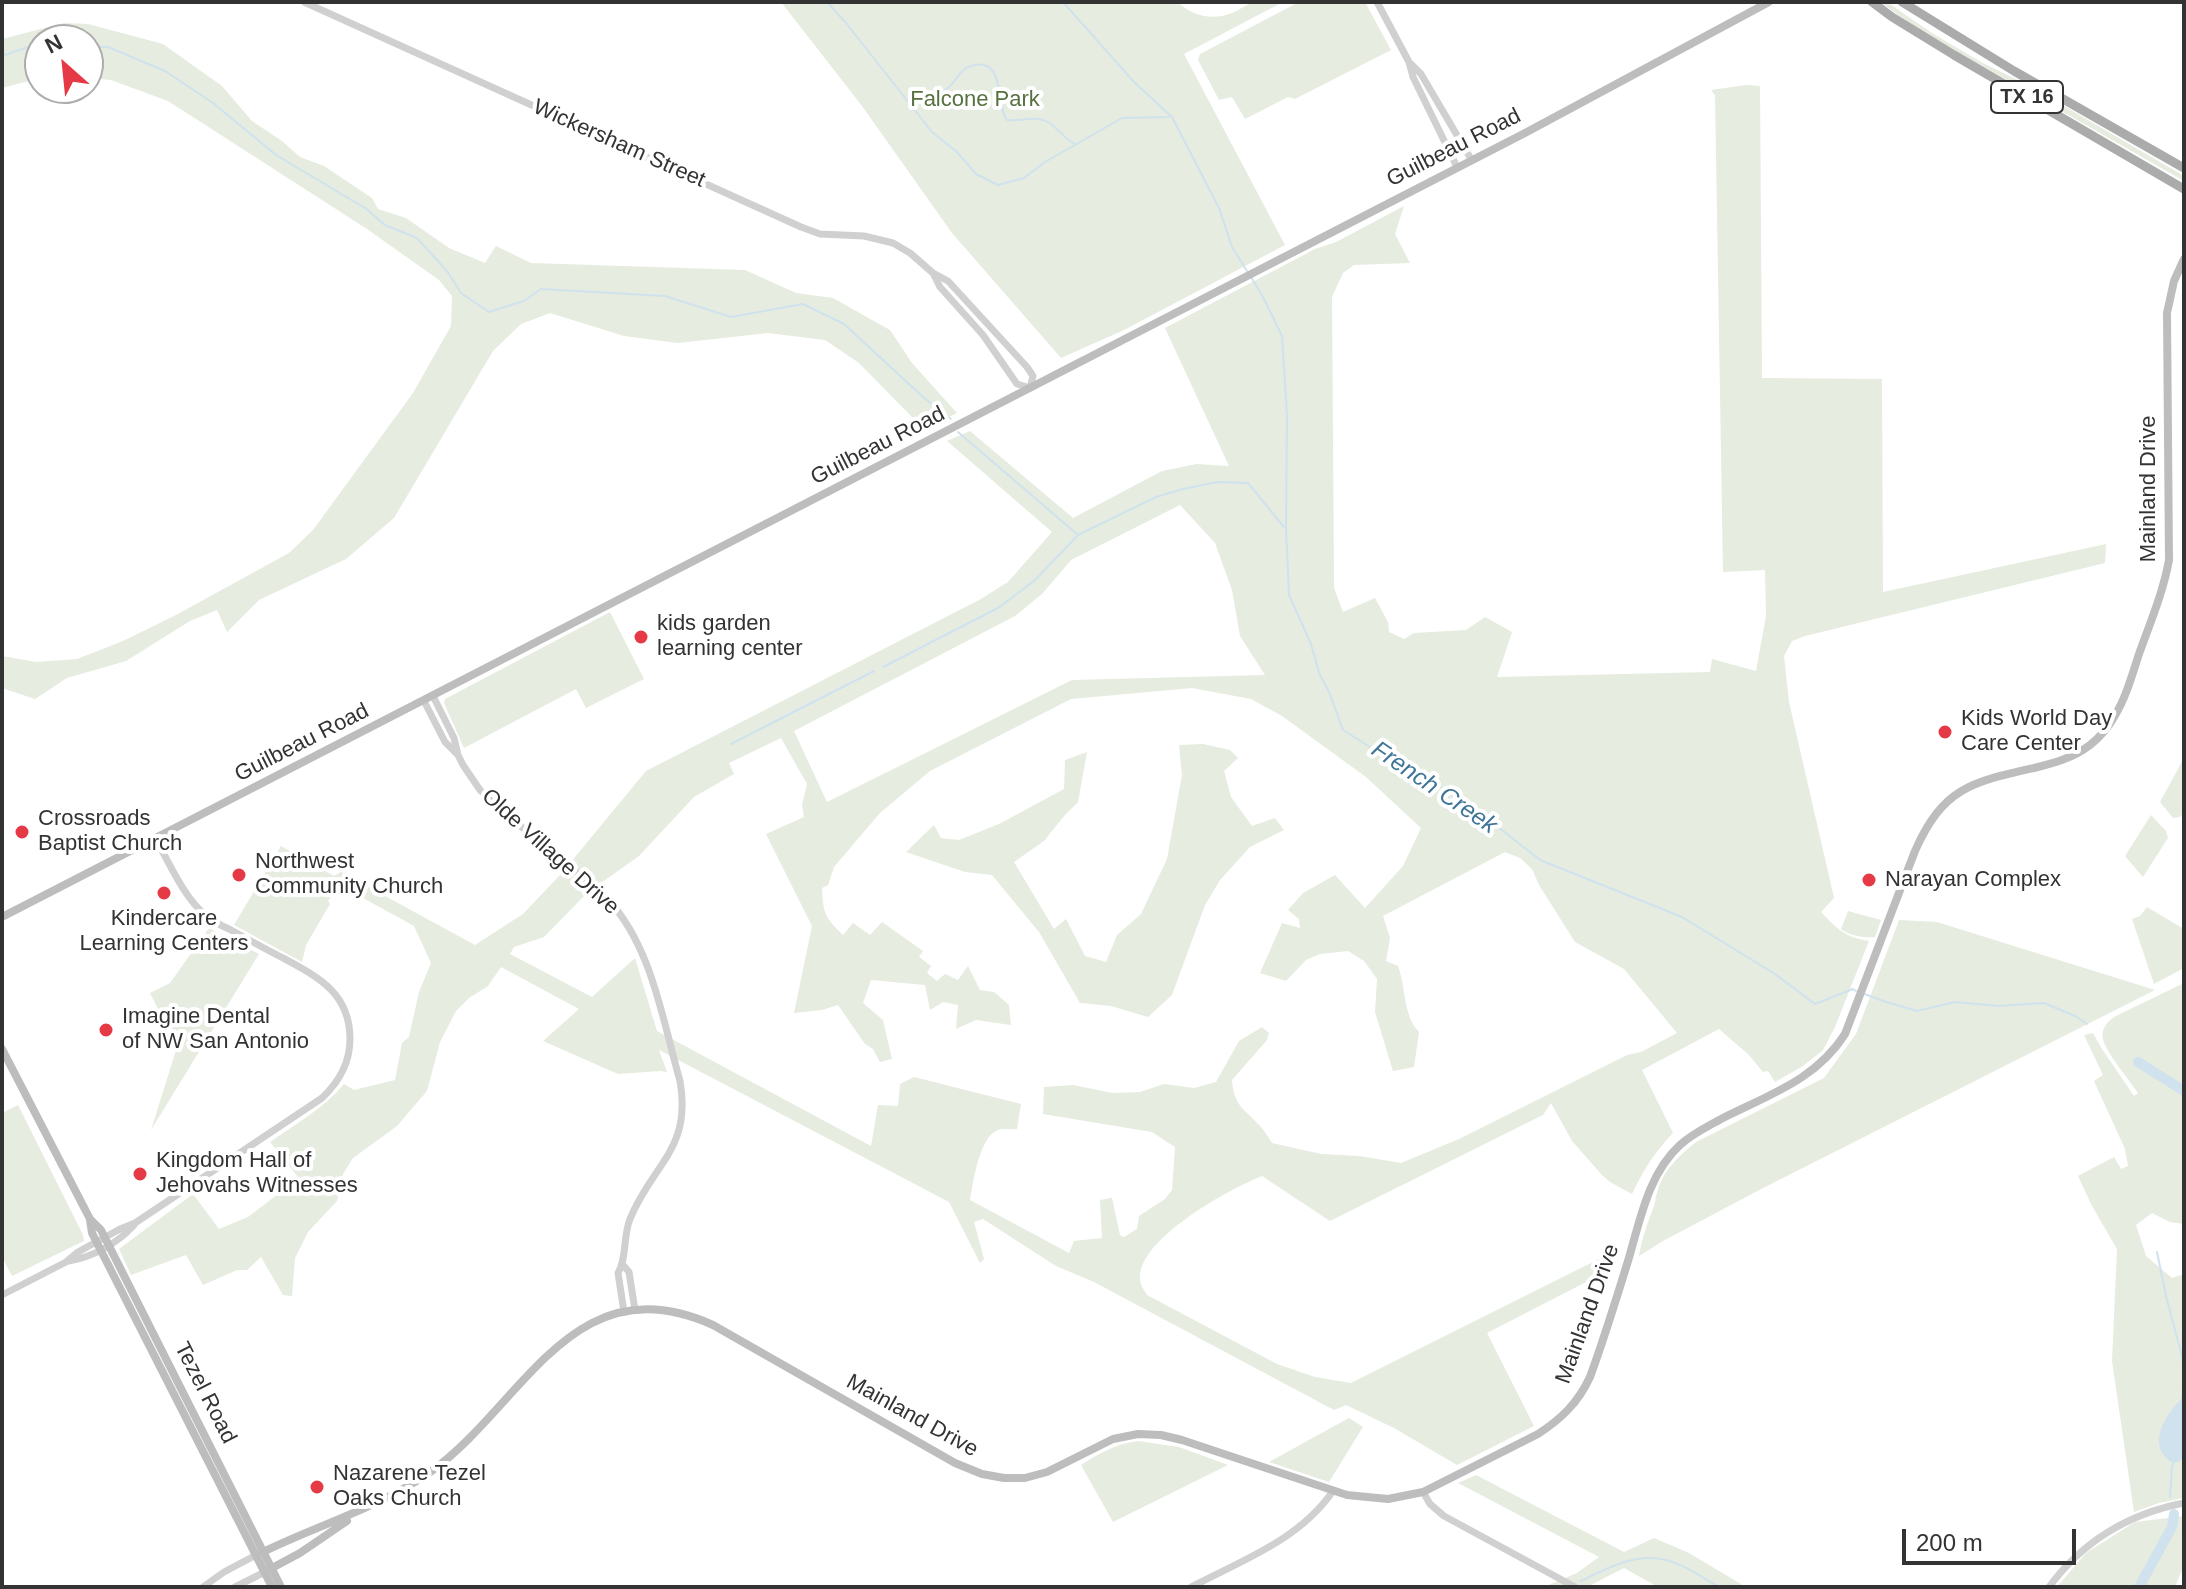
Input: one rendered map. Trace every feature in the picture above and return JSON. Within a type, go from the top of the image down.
[{"type":"main road","name":"Guilbeau Road","points":[[2,917],[1525,133],[1769,2]]},
{"type":"main road","name":"TX 16","points":[[1872,2],[1954,55],[2184,189]]},
{"type":"main road","name":"TX 16","points":[[1902,2],[2014,71],[2184,168]]},
{"type":"main road","name":"Mainland Drive","points":[[260,1553],[364,1509],[417,1481],[453,1454],[569,1335],[595,1321],[635,1310],[677,1312],[713,1325],[955,1463],[982,1474],[1012,1479],[1035,1475],[1113,1439],[1149,1434],[1182,1440],[1347,1495],[1374,1499],[1401,1498],[1423,1492],[1538,1434],[1571,1407],[1585,1388],[1641,1217],[1664,1163],[1697,1132],[1798,1081],[1816,1068],[1838,1044],[1924,831],[1943,805],[1960,791],[1980,781],[2053,763],[2082,750],[2107,728],[2123,699],[2163,587],[2169,560],[2167,313],[2174,281],[2184,259]]},
{"type":"main road","name":"Tezel Road","points":[[2,1049],[90,1219],[92,1233],[102,1244],[260,1553],[272,1587]]},
{"type":"main road","name":"Mainland Drive","points":[[268,1570],[300,1553],[364,1509]]},
{"type":"main road","name":"Tezel Road","points":[[268,1570],[281,1587]]},
{"type":"street","name":"Wickersham Street","points":[[304,2],[801,227],[828,236],[864,236],[893,243],[948,281],[1027,367],[1033,376],[1030,388],[1017,384],[983,335],[940,287],[933,273]]},
{"type":"street","points":[[1377,2],[1409,62],[1413,77],[1457,167]]},
{"type":"street","points":[[1409,62],[1421,74],[1471,159]]},
{"type":"street","name":"Olde Village Drive","points":[[433,696],[454,738],[458,755]]},
{"type":"street","name":"Olde Village Drive","points":[[424,701],[445,742],[488,798],[617,909],[638,941],[648,967],[680,1081],[682,1116],[673,1148],[630,1219],[623,1265],[618,1273],[624,1312]]},
{"type":"street","points":[[2,1295],[66,1262],[78,1252],[102,1244],[322,1098],[342,1074],[348,1059],[350,1044],[346,1013],[329,987],[311,973],[204,914],[186,892],[155,838]]},
{"type":"street","name":"Olde Village Drive","points":[[623,1265],[629,1272],[635,1310]]},
{"type":"street","points":[[1191,1587],[1292,1533],[1315,1514],[1333,1491]]},
{"type":"street","points":[[1423,1492],[1430,1504],[1444,1516],[1575,1587]]},
{"type":"street","points":[[2049,1587],[2075,1556],[2107,1531],[2144,1513],[2184,1503]]},
{"type":"street","points":[[203,1587],[260,1553]]},
{"type":"street","points":[[235,1587],[268,1570]]},
{"type":"green space","name":"Falcone Park","points":[[781,2],[1177,2],[1189,11],[1210,17],[1232,13],[1253,3],[1283,2],[1184,54],[1285,245],[1124,330],[1061,358],[952,233],[862,106]]},
{"type":"green space","points":[[1299,2],[1365,2],[1391,50],[1295,99],[1288,97],[1245,119],[1232,97],[1219,100],[1198,60],[1200,54]]},
{"type":"green space","points":[[1880,2],[1887,2],[1981,62],[2028,85],[2184,176],[2184,181],[1942,43]]},
{"type":"green space","points":[[104,28],[163,44],[222,86],[252,121],[300,157],[324,166],[372,198],[378,209],[406,218],[449,248],[485,263],[496,246],[531,263],[745,270],[796,293],[833,298],[890,330],[912,363],[957,413],[921,431],[912,417],[859,363],[825,340],[768,333],[678,343],[624,336],[550,313],[521,324],[493,351],[394,518],[346,559],[259,600],[227,632],[217,610],[190,621],[126,661],[67,678],[35,699],[2,688],[2,656],[36,662],[77,659],[176,615],[289,553],[313,530],[413,393],[451,326],[452,296],[439,280],[367,229],[168,101],[104,79]]},
{"type":"green space","points":[[24,33],[24,82],[2,88],[2,39]]},
{"type":"green space","points":[[1760,86],[1762,378],[1882,379],[1883,592],[2106,544],[2105,563],[1792,641],[1784,656],[1789,702],[1834,898],[1821,912],[1842,932],[1869,941],[1823,1050],[1775,1082],[1768,1071],[1763,1072],[1719,1029],[1642,1070],[1673,1133],[1660,1147],[1632,1194],[1602,1175],[1572,1141],[1551,1103],[1543,1115],[1330,1221],[1262,1176],[1228,1192],[1185,1219],[1150,1252],[1141,1268],[1141,1284],[1147,1295],[1277,1364],[1315,1377],[1351,1383],[1617,1250],[1612,1272],[1590,1280],[1487,1333],[1534,1426],[1457,1465],[1394,1428],[1346,1405],[1334,1410],[1094,1282],[1056,1266],[983,1219],[974,1222],[984,1259],[980,1263],[949,1202],[659,1050],[667,1072],[618,1074],[543,1041],[579,1009],[501,967],[488,986],[456,1011],[440,1042],[427,1091],[397,1126],[353,1158],[343,1174],[337,1201],[308,1232],[295,1258],[292,1296],[283,1295],[261,1257],[247,1270],[237,1270],[203,1285],[186,1255],[131,1275],[119,1249],[193,1194],[219,1229],[248,1217],[299,1178],[270,1142],[319,1108],[344,1084],[354,1090],[395,1080],[402,1043],[409,1037],[419,992],[431,963],[414,926],[352,892],[342,894],[335,891],[306,945],[302,962],[234,925],[281,846],[334,876],[341,872],[475,945],[523,914],[561,874],[646,771],[979,600],[1008,582],[1052,532],[947,441],[970,431],[1073,518],[1162,471],[1197,464],[1229,466],[1165,328],[1404,206],[1395,234],[1410,263],[1354,265],[1343,273],[1332,297],[1334,588],[1343,612],[1375,598],[1388,622],[1389,632],[1404,639],[1414,633],[1466,630],[1485,617],[1512,632],[1497,677],[1710,672],[1712,659],[1756,671],[1766,616],[1765,570],[1723,572],[1715,95],[1711,90]],"holes":[[[1180,505],[1215,543],[1232,590],[1240,636],[1265,675],[1072,680],[827,802],[794,731],[1015,616],[1042,594],[1071,560]],[[1192,688],[1251,699],[1282,716],[1366,777],[1421,828],[1403,866],[1365,908],[1335,875],[1303,893],[1288,910],[1299,919],[1300,928],[1282,923],[1260,973],[1286,981],[1306,960],[1320,954],[1348,951],[1364,961],[1377,979],[1375,1012],[1393,1071],[1414,1067],[1419,1032],[1407,1010],[1398,966],[1386,961],[1390,938],[1383,916],[1505,852],[1520,858],[1532,869],[1575,942],[1624,969],[1677,1033],[1459,1139],[1401,1163],[1321,1154],[1272,1143],[1238,1102],[1232,1080],[1267,1040],[1269,1033],[1262,1027],[1239,1041],[1216,1082],[1194,1088],[1164,1084],[1140,1092],[1112,1093],[1073,1085],[1044,1087],[1043,1114],[1152,1132],[1175,1147],[1172,1190],[1165,1199],[1139,1216],[1137,1229],[1124,1237],[1120,1235],[1112,1198],[1100,1200],[1102,1238],[1074,1241],[1069,1253],[970,1200],[978,1161],[986,1142],[998,1130],[1017,1129],[1021,1104],[914,1077],[900,1084],[898,1106],[878,1105],[871,1146],[657,1031],[635,958],[592,997],[510,954],[514,947],[544,937],[587,893],[639,856],[694,797],[734,774],[729,763],[781,738],[807,784],[802,805],[804,817],[766,834],[812,926],[794,1013],[838,1005],[880,1062],[892,1059],[883,1020],[863,1003],[871,980],[925,985],[930,1010],[943,1002],[958,1005],[956,1029],[976,1020],[1011,1025],[1009,1005],[994,992],[980,990],[968,966],[958,980],[945,974],[937,981],[927,973],[931,966],[919,957],[923,951],[882,922],[870,935],[853,923],[843,935],[826,914],[822,888],[828,885],[834,867],[880,813],[930,771],[1071,699]]]},
{"type":"green space","points":[[610,612],[644,679],[586,708],[576,689],[464,748],[445,699]]},
{"type":"green space","points":[[1203,744],[1230,750],[1238,758],[1224,771],[1231,797],[1252,826],[1275,818],[1284,830],[1250,847],[1220,880],[1205,905],[1172,995],[1148,1017],[1111,1006],[1080,1003],[1039,932],[992,875],[965,872],[906,852],[934,825],[941,838],[959,840],[999,824],[1064,789],[1065,760],[1087,752],[1078,802],[1044,841],[1014,862],[1054,929],[1066,919],[1085,956],[1106,962],[1117,935],[1141,914],[1167,859],[1182,775],[1179,745]]},
{"type":"green space","points":[[2184,758],[2184,812],[2180,817],[2173,818],[2160,802]]},
{"type":"green space","points":[[2151,815],[2166,831],[2168,838],[2143,877],[2125,856]]},
{"type":"green space","points":[[2147,907],[2184,929],[2184,968],[2154,984],[2132,919],[2140,916]]},
{"type":"green space","points":[[1848,911],[1881,920],[1875,937],[1857,936],[1841,929]]},
{"type":"green space","points":[[1899,920],[1937,922],[2155,990],[1763,1188],[1639,1256],[1659,1185],[1684,1152],[1696,1142],[1824,1078],[1856,1034]]},
{"type":"green space","points":[[209,928],[259,954],[151,1130],[177,1047],[150,993],[170,983]]},
{"type":"green space","points":[[2184,983],[2184,1224],[2170,1222],[2152,1213],[2136,1225],[2146,1256],[2172,1278],[2184,1274],[2184,1498],[2134,1512],[2112,1361],[2117,1249],[2078,1176],[2114,1157],[2121,1169],[2128,1166],[2125,1149],[2094,1081],[2103,1075],[2084,1035],[2093,1033],[2134,1096],[2138,1093],[2105,1044],[2104,1029],[2114,1017]]},
{"type":"green space","points":[[18,1105],[84,1241],[12,1276],[2,1257],[2,1113]]},
{"type":"green space","points":[[1349,1418],[1363,1427],[1329,1482],[1269,1462]]},
{"type":"green space","points":[[1138,1441],[1179,1447],[1228,1465],[1113,1522],[1081,1465],[1122,1444]]},
{"type":"green space","points":[[1476,1475],[1624,1552],[1654,1538],[1689,1553],[1746,1587],[1658,1587],[1624,1568],[1587,1587],[1544,1587],[1577,1573],[1599,1557],[1458,1483]]},
{"type":"green space","points":[[2184,1516],[2184,1565],[2175,1587],[2057,1587],[2086,1553],[2135,1522]]},
{"type":"water","points":[[2184,1397],[2184,1458],[2171,1462],[2160,1447],[2161,1428]]},
{"type":"waterway","points":[[827,2],[932,132],[957,152],[976,174],[998,185],[1024,178],[1045,162],[1122,118],[1170,117]]},
{"type":"waterway","name":"French Creek","points":[[1063,2],[1134,82],[1172,117],[1219,208],[1232,247],[1247,271]]},
{"type":"waterway","points":[[104,47],[165,71],[213,103],[276,155],[365,208],[385,225],[417,238],[447,271],[461,293],[489,312],[524,301],[541,289],[665,296],[731,317],[803,304],[844,324],[951,419]]},
{"type":"waterway","points":[[2,56],[24,48]]},
{"type":"waterway","points":[[908,101],[935,96],[949,87],[964,70],[982,65],[990,68],[995,75],[1007,120],[1043,120],[1075,144]]},
{"type":"waterway","name":"French Creek","points":[[1251,277],[1282,336],[1287,416],[1289,595],[1343,730],[1394,762],[1409,765],[1540,860],[1682,917],[1775,974],[1815,1004],[1853,989],[1856,991]]},
{"type":"waterway","points":[[958,432],[1078,535]]},
{"type":"waterway","points":[[883,667],[998,608],[1034,581],[1078,535],[1156,497],[1217,482],[1248,483],[1284,527]]},
{"type":"waterway","points":[[731,744],[874,671]]},
{"type":"waterway","name":"French Creek","points":[[1862,993],[1917,1011],[1955,1002],[1998,1006],[2044,1003],[2087,1024]]},
{"type":"waterway","name":"French Creek","points":[[2138,1062],[2184,1091]]},
{"type":"waterway","points":[[2157,1252],[2184,1364]]},
{"type":"waterway","points":[[2182,1399],[2184,1384]]},
{"type":"waterway","points":[[2170,1497],[2175,1460]]},
{"type":"waterway","points":[[2139,1587],[2172,1527],[2174,1514]]},
{"type":"waterway","points":[[1581,1581],[1620,1564],[1651,1558],[1676,1563],[1719,1587]]},
{"type":"place","name":"kids garden learning center","points":[[641,637]]},
{"type":"place","name":"Kids World Day Care Center","points":[[1945,732]]},
{"type":"place","name":"Crossroads Baptist Church","points":[[22,832]]},
{"type":"place","name":"Northwest Community Church","points":[[239,875]]},
{"type":"place","name":"Narayan Complex","points":[[1869,880]]},
{"type":"place","name":"Kindercare Learning Centers","points":[[164,893]]},
{"type":"place","name":"Imagine Dental of NW San Antonio","points":[[106,1030]]},
{"type":"place","name":"Kingdom Hall of Jehovahs Witnesses","points":[[140,1174]]},
{"type":"place","name":"Nazarene Tezel Oaks Church","points":[[317,1487]]}]
